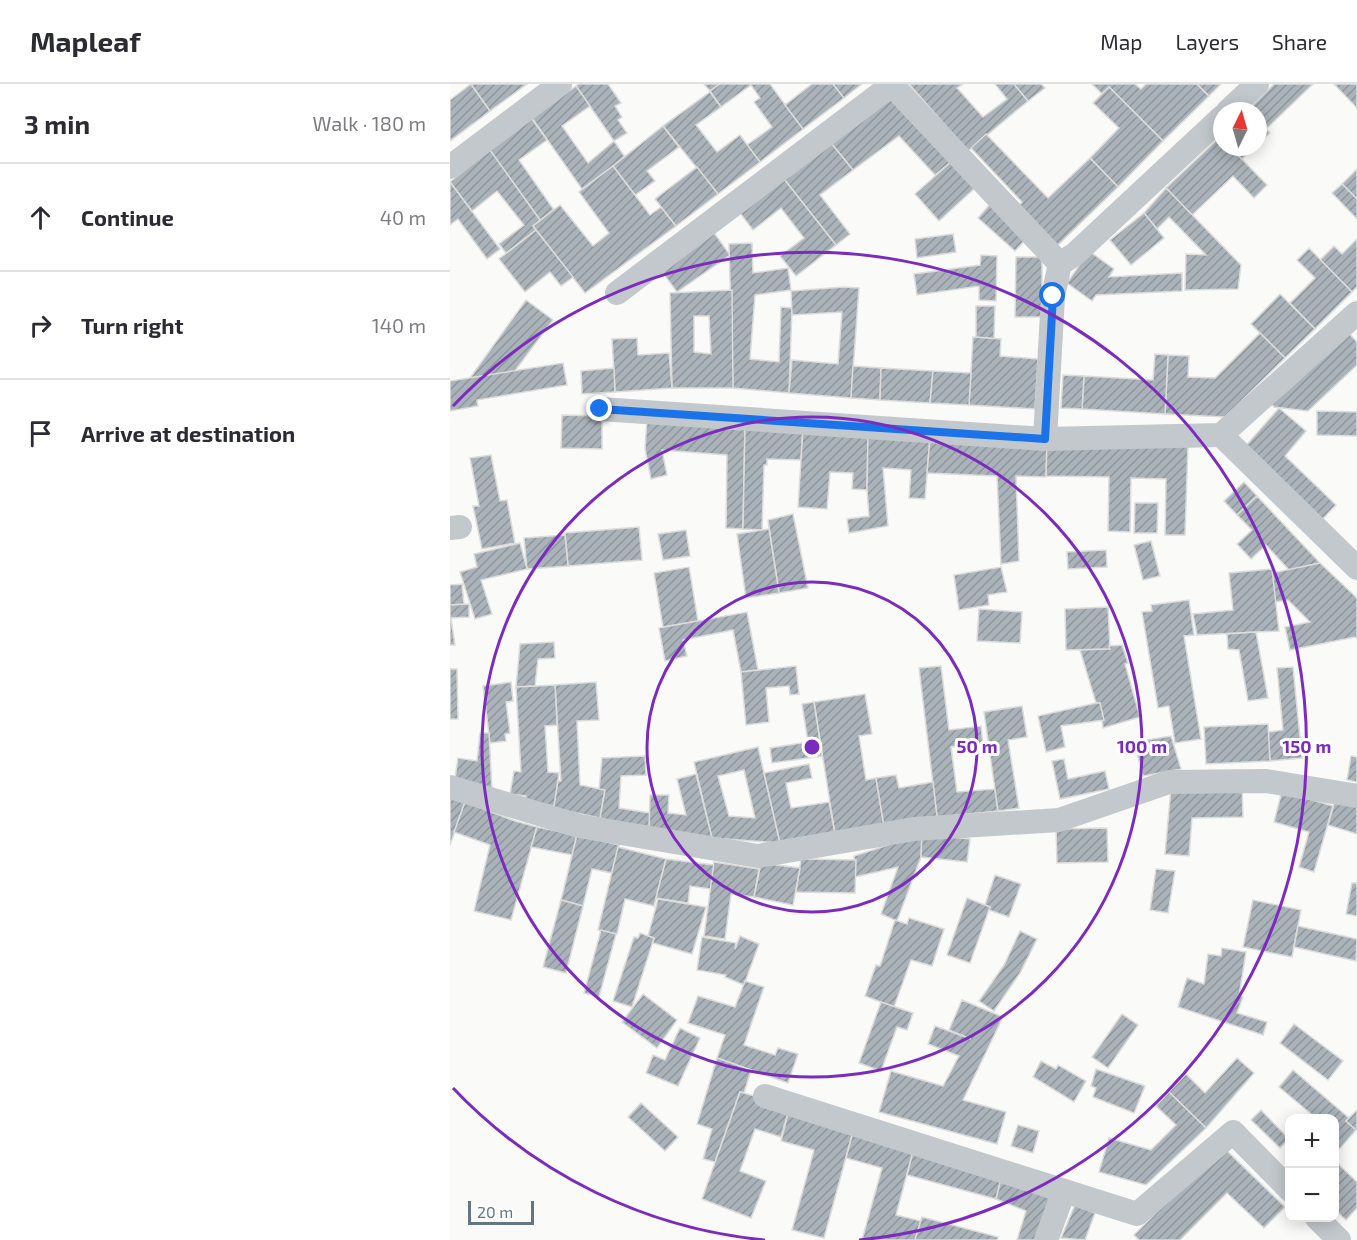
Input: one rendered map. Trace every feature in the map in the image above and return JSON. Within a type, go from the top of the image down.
[{"type":"street","points":[[450,167],[560,84]]},
{"type":"street","points":[[617,293],[892,84],[1060,264]]},
{"type":"street","points":[[1238,102],[1257,84]]},
{"type":"street","points":[[1045,439],[1053,296],[1060,264],[1075,254],[1213,125]]},
{"type":"street","points":[[600,409],[1045,439],[1221,435],[1357,313]]},
{"type":"street","points":[[1221,435],[1357,568]]},
{"type":"street","points":[[450,787],[579,826],[758,856],[914,829],[1059,820],[1169,782],[1266,781],[1357,796]]},
{"type":"street","points":[[765,1096],[1137,1214],[1233,1132],[1285,1185]]},
{"type":"street","points":[[1046,1240],[1064,1191]]},
{"type":"street","points":[[1321,1222],[1339,1240]]},
{"type":"building","points":[[471,84],[490,111],[450,141],[450,100]]},
{"type":"building","points":[[471,84],[527,84],[490,111]]},
{"type":"building","points":[[579,84],[608,84],[621,103],[615,106],[622,117],[618,120],[627,133],[614,141],[576,86]]},
{"type":"building","points":[[704,84],[720,84],[710,91]]},
{"type":"building","points":[[720,84],[770,84],[803,129],[760,162],[747,145],[772,127],[754,102],[760,98],[751,85],[721,107],[710,91]]},
{"type":"building","points":[[812,84],[833,84],[844,98],[803,129],[785,105]]},
{"type":"building","points":[[833,84],[862,84],[844,98]]},
{"type":"building","points":[[909,84],[963,84],[957,88],[983,117],[1007,99],[995,84],[1014,84],[1028,101],[968,151]]},
{"type":"building","points":[[1014,84],[1041,84],[1045,88],[1028,101]]},
{"type":"building","points":[[1092,84],[1135,84],[1141,89],[1146,84],[1197,84],[1209,96],[1163,141],[1109,87],[1102,94]]},
{"type":"building","points":[[1197,84],[1221,84],[1209,96]]},
{"type":"building","points":[[1274,84],[1313,84],[1267,128],[1267,102],[1256,102]]},
{"type":"building","points":[[1334,84],[1357,84],[1357,108]]},
{"type":"building","points":[[576,86],[590,106],[562,126],[588,163],[614,141],[625,157],[582,189],[532,118]]},
{"type":"building","points":[[1109,87],[1163,141],[1118,187],[1090,158],[1119,128],[1093,103]]},
{"type":"building","points":[[710,92],[721,107],[696,125],[717,152],[740,135],[760,162],[718,194],[663,126]]},
{"type":"building","points":[[893,96],[952,161],[935,175],[899,136],[853,170],[831,143]]},
{"type":"building","points":[[529,115],[547,140],[519,160],[554,210],[540,220],[486,145]]},
{"type":"building","points":[[663,126],[679,147],[647,171],[655,181],[635,195],[613,166]]},
{"type":"building","points":[[986,134],[1048,198],[1090,158],[1118,187],[1058,245],[1018,208],[1022,202],[971,148]]},
{"type":"building","points":[[831,143],[853,170],[820,195],[850,234],[836,245],[784,179]]},
{"type":"building","points":[[1213,144],[1213,156],[1239,156],[1267,185],[1254,198],[1233,176],[1192,215],[1166,188]]},
{"type":"building","points":[[490,150],[540,220],[533,226],[536,230],[506,253],[499,244],[524,225],[497,191],[472,211],[450,182]]},
{"type":"building","points":[[952,161],[976,187],[939,221],[915,194]]},
{"type":"building","points":[[613,166],[650,215],[661,207],[676,226],[585,293],[533,226],[560,205],[593,246],[609,233],[579,192]]},
{"type":"building","points":[[697,167],[718,194],[676,226],[655,199]]},
{"type":"building","points":[[1357,169],[1357,199],[1342,184]]},
{"type":"building","points":[[784,179],[836,245],[796,276],[780,256],[804,238],[781,208],[753,230],[740,213]]},
{"type":"building","points":[[450,182],[500,249],[487,259],[458,219],[450,225]]},
{"type":"building","points":[[1342,184],[1357,199],[1357,219],[1332,193]]},
{"type":"building","points":[[1166,188],[1241,265],[1238,289],[1185,290],[1186,254],[1206,255],[1169,217],[1157,229],[1144,213]]},
{"type":"building","points":[[992,202],[1029,236],[1015,251],[978,218]]},
{"type":"building","points":[[1144,213],[1164,238],[1131,265],[1110,240]]},
{"type":"building","points":[[536,230],[573,277],[561,286],[550,272],[525,292],[499,259]]},
{"type":"building","points":[[712,230],[730,255],[677,292],[660,269]]},
{"type":"building","points":[[953,234],[956,252],[917,258],[915,239]]},
{"type":"building","points":[[1357,239],[1357,287],[1352,292],[1320,260],[1334,246],[1342,254]]},
{"type":"building","points":[[752,243],[753,273],[788,268],[791,290],[755,295],[750,359],[779,362],[781,307],[792,308],[789,393],[733,388],[729,244]]},
{"type":"building","points":[[1309,248],[1352,292],[1315,329],[1290,303],[1315,278],[1297,260]]},
{"type":"building","points":[[1089,251],[1114,269],[1109,277],[1182,273],[1182,291],[1096,295],[1092,301],[1067,283]]},
{"type":"building","points":[[981,255],[997,256],[996,301],[979,300],[979,286],[917,295],[914,274],[980,265]]},
{"type":"building","points":[[1016,257],[1042,257],[1042,317],[1015,317]]},
{"type":"building","points":[[859,288],[851,398],[789,393],[792,360],[838,364],[842,312],[792,315],[791,291]]},
{"type":"building","points":[[732,290],[733,388],[672,388],[670,293]],"holes":[[[694,316],[709,316],[711,354],[694,352]]]},
{"type":"building","points":[[1280,294],[1315,329],[1285,358],[1251,324]]},
{"type":"building","points":[[526,300],[553,320],[514,372],[470,378]]},
{"type":"building","points":[[976,306],[995,306],[994,339],[976,337]]},
{"type":"building","points":[[1345,329],[1357,342],[1357,365],[1308,411],[1274,407],[1268,400]]},
{"type":"building","points":[[1260,333],[1285,358],[1225,417],[1165,414],[1168,355],[1189,356],[1188,377],[1215,378]]},
{"type":"building","points":[[973,337],[1001,339],[1000,356],[1038,359],[1035,409],[969,405]]},
{"type":"building","points":[[637,338],[638,355],[669,353],[672,388],[615,392],[612,339]]},
{"type":"building","points":[[1155,354],[1168,355],[1165,414],[1082,409],[1084,376],[1153,380]]},
{"type":"building","points":[[563,363],[567,385],[477,400],[478,406],[450,411],[450,381]]},
{"type":"building","points":[[853,366],[881,368],[880,400],[851,398]]},
{"type":"building","points":[[614,368],[615,392],[582,394],[581,371]]},
{"type":"building","points":[[881,368],[933,371],[930,403],[880,400]]},
{"type":"building","points":[[933,371],[971,373],[969,405],[930,403]]},
{"type":"building","points":[[1063,375],[1084,376],[1082,409],[1061,408]]},
{"type":"building","points":[[1279,408],[1306,431],[1285,456],[1336,505],[1320,522],[1243,449]]},
{"type":"building","points":[[1317,411],[1357,412],[1357,436],[1317,435]]},
{"type":"building","points":[[562,415],[602,416],[602,449],[561,448]]},
{"type":"building","points":[[647,418],[745,426],[743,529],[726,528],[727,455],[662,450],[667,475],[651,479],[645,449]]},
{"type":"building","points":[[745,426],[803,429],[801,460],[767,459],[767,465],[764,465],[762,530],[743,529]]},
{"type":"building","points":[[803,429],[868,433],[867,490],[852,489],[853,473],[830,472],[827,509],[798,507]]},
{"type":"building","points":[[868,433],[930,438],[925,499],[909,498],[911,470],[883,468],[888,526],[849,533],[847,519],[869,516]]},
{"type":"building","points":[[930,438],[1047,442],[1046,477],[1016,476],[1019,561],[1001,564],[997,476],[927,473]]},
{"type":"building","points":[[1047,442],[1188,445],[1185,535],[1165,535],[1166,479],[1131,478],[1130,532],[1108,531],[1109,477],[1046,476]]},
{"type":"building","points":[[491,455],[500,501],[507,500],[515,543],[482,549],[473,506],[479,506],[470,458]]},
{"type":"building","points":[[1244,482],[1257,496],[1237,515],[1224,501]]},
{"type":"building","points":[[1257,496],[1320,563],[1289,570],[1266,545],[1251,559],[1237,544],[1252,530],[1237,515]]},
{"type":"building","points":[[1135,503],[1158,503],[1157,533],[1134,533]]},
{"type":"building","points":[[793,514],[808,588],[779,593],[768,520]]},
{"type":"building","points":[[639,527],[642,560],[568,566],[565,533]]},
{"type":"building","points":[[769,529],[779,593],[746,598],[737,534]]},
{"type":"building","points":[[686,530],[690,556],[663,560],[658,534]]},
{"type":"building","points":[[565,535],[568,566],[527,569],[524,538]]},
{"type":"building","points":[[1151,541],[1160,576],[1143,580],[1134,545]]},
{"type":"building","points":[[520,543],[527,569],[481,580],[492,614],[475,619],[460,572],[477,567],[474,554]]},
{"type":"building","points":[[1106,550],[1107,567],[1068,569],[1067,552]]},
{"type":"building","points":[[1320,563],[1357,598],[1357,638],[1290,650],[1285,627],[1310,622],[1288,600],[1275,602],[1272,573]]},
{"type":"building","points":[[689,567],[698,621],[663,627],[654,573]]},
{"type":"building","points":[[1001,567],[1007,592],[988,595],[989,605],[959,610],[954,575]]},
{"type":"building","points":[[1272,569],[1279,631],[1197,635],[1193,614],[1233,610],[1229,573]]},
{"type":"building","points":[[462,584],[464,604],[450,605],[450,585]]},
{"type":"building","points":[[1189,600],[1194,635],[1184,636],[1201,739],[1175,743],[1169,706],[1158,708],[1142,612],[1152,611],[1151,605]]},
{"type":"building","points":[[469,604],[469,617],[451,618],[455,645],[450,645],[450,605]]},
{"type":"building","points":[[1108,607],[1110,649],[1066,650],[1065,609]]},
{"type":"building","points":[[979,609],[1022,612],[1020,643],[977,641]]},
{"type":"building","points":[[747,612],[758,670],[741,672],[733,630],[683,640],[687,656],[665,661],[659,628]]},
{"type":"building","points":[[1256,632],[1268,698],[1248,701],[1239,650],[1228,649],[1227,634]]},
{"type":"building","points":[[554,642],[555,658],[538,659],[535,686],[516,687],[520,644]]},
{"type":"building","points":[[1122,645],[1140,717],[1103,728],[1100,703],[1096,703],[1080,650],[1110,649],[1109,646]]},
{"type":"building","points":[[796,666],[799,694],[790,695],[789,686],[766,688],[769,722],[746,725],[741,672]]},
{"type":"building","points":[[941,666],[949,730],[981,726],[983,744],[951,747],[957,792],[995,789],[998,811],[937,817],[919,668]]},
{"type":"building","points":[[1293,667],[1302,758],[1270,761],[1268,732],[1283,730],[1277,668]]},
{"type":"building","points":[[450,669],[457,669],[458,719],[450,719]]},
{"type":"building","points":[[511,682],[513,701],[506,702],[510,733],[505,734],[506,741],[490,743],[483,686]]},
{"type":"building","points":[[596,682],[599,720],[577,721],[580,785],[605,790],[600,818],[553,808],[558,781],[561,781],[555,685]]},
{"type":"building","points":[[555,685],[557,725],[545,726],[548,772],[559,773],[554,806],[525,801],[526,796],[510,794],[514,771],[521,772],[516,687]]},
{"type":"building","points":[[865,694],[872,734],[859,736],[866,780],[876,778],[884,826],[835,834],[814,702]]},
{"type":"building","points":[[814,702],[822,756],[772,763],[770,748],[808,742],[802,704]]},
{"type":"building","points":[[1100,703],[1104,720],[1061,726],[1065,747],[1046,752],[1038,716]]},
{"type":"building","points":[[1022,706],[1027,737],[1008,740],[1019,808],[998,811],[984,712]]},
{"type":"building","points":[[1268,724],[1270,761],[1206,764],[1204,727]]},
{"type":"building","points":[[480,733],[489,733],[492,790],[454,785],[458,758],[477,761]]},
{"type":"building","points":[[1171,736],[1181,769],[1143,776],[1134,742]]},
{"type":"building","points":[[758,747],[780,843],[712,838],[694,762]],"holes":[[[744,770],[755,818],[729,816],[718,776]]]},
{"type":"building","points":[[645,756],[646,775],[621,776],[619,808],[650,813],[649,832],[600,818],[605,790],[599,789],[602,758]]},
{"type":"building","points":[[1351,756],[1357,757],[1357,782],[1347,780]]},
{"type":"building","points":[[1064,759],[1068,779],[1105,771],[1109,789],[1060,799],[1052,761]]},
{"type":"building","points":[[809,764],[812,778],[786,783],[791,808],[829,802],[835,834],[780,843],[764,773]]},
{"type":"building","points":[[696,774],[712,838],[649,832],[650,795],[669,795],[668,813],[686,815],[677,779]]},
{"type":"building","points":[[896,775],[899,788],[933,782],[937,817],[884,826],[876,778]]},
{"type":"building","points":[[1242,786],[1243,817],[1192,818],[1189,856],[1165,854],[1171,788]]},
{"type":"building","points":[[1282,791],[1333,806],[1314,872],[1299,867],[1309,832],[1274,822]]},
{"type":"building","points":[[450,797],[465,802],[450,845]]},
{"type":"building","points":[[1336,797],[1357,803],[1357,834],[1328,825]]},
{"type":"building","points":[[465,802],[537,827],[511,920],[474,911],[490,845],[454,832]]},
{"type":"building","points":[[537,827],[577,835],[572,855],[531,847]]},
{"type":"building","points":[[1107,828],[1108,862],[1057,863],[1056,829]]},
{"type":"building","points":[[922,834],[921,857],[897,921],[881,914],[898,867],[855,877],[854,856]]},
{"type":"building","points":[[922,834],[970,839],[967,862],[921,857]]},
{"type":"building","points":[[577,835],[619,845],[612,873],[592,869],[583,906],[561,900]]},
{"type":"building","points":[[618,847],[666,859],[654,906],[625,899],[617,934],[598,930]]},
{"type":"building","points":[[666,859],[714,865],[711,889],[690,886],[688,903],[656,898]]},
{"type":"building","points":[[801,859],[856,860],[855,893],[796,892]]},
{"type":"building","points":[[714,862],[759,869],[754,897],[731,894],[725,939],[704,936]]},
{"type":"building","points":[[761,863],[800,868],[793,905],[754,897]]},
{"type":"building","points":[[1156,869],[1175,871],[1168,913],[1150,910]]},
{"type":"building","points":[[995,875],[1021,884],[1009,917],[989,910],[990,907],[985,905]]},
{"type":"building","points":[[1352,883],[1357,883],[1357,916],[1346,914]]},
{"type":"building","points":[[967,898],[990,907],[970,963],[947,955]]},
{"type":"building","points":[[658,899],[706,907],[692,954],[653,943],[654,938],[648,936]]},
{"type":"building","points":[[561,900],[583,906],[566,973],[543,967]]},
{"type":"building","points":[[1253,900],[1301,910],[1292,957],[1243,947]]},
{"type":"building","points":[[909,918],[944,929],[932,966],[911,960],[894,1007],[865,996],[876,965],[880,966],[895,920],[907,924]]},
{"type":"building","points":[[1298,926],[1357,939],[1356,961],[1294,947]]},
{"type":"building","points":[[601,930],[616,934],[599,997],[584,993]]},
{"type":"building","points":[[1020,931],[1037,939],[1020,973],[994,1011],[979,1001],[1004,965]]},
{"type":"building","points":[[640,933],[654,938],[632,1007],[613,1001],[634,937],[638,938]]},
{"type":"building","points":[[740,936],[759,944],[744,985],[725,977],[726,975],[697,970],[702,937],[736,943],[735,949]]},
{"type":"building","points":[[1222,948],[1246,952],[1239,996],[1243,997],[1237,1013],[1267,1022],[1263,1035],[1178,1007],[1187,978],[1204,984],[1208,954],[1221,956]]},
{"type":"building","points":[[745,981],[764,987],[744,1045],[775,1055],[778,1048],[798,1054],[788,1083],[717,1058],[725,1035],[688,1023],[698,996],[735,1007]]},
{"type":"building","points":[[643,994],[677,1020],[657,1048],[622,1022]]},
{"type":"building","points":[[962,1000],[1003,1017],[963,1100],[1006,1112],[997,1144],[879,1112],[891,1071],[943,1086],[959,1056],[928,1044],[935,1026],[971,1039],[949,1030]]},
{"type":"building","points":[[881,1002],[913,1013],[907,1030],[897,1027],[881,1071],[859,1063]]},
{"type":"building","points":[[1122,1014],[1138,1025],[1108,1068],[1092,1057]]},
{"type":"building","points":[[1294,1024],[1343,1061],[1328,1080],[1280,1043]]},
{"type":"building","points":[[680,1028],[700,1038],[678,1086],[646,1073],[653,1055],[665,1060]]},
{"type":"building","points":[[717,1058],[751,1070],[744,1093],[740,1092],[715,1162],[703,1159],[712,1129],[697,1124]]},
{"type":"building","points":[[1237,1058],[1254,1073],[1206,1128],[1169,1092],[1186,1074],[1205,1093]]},
{"type":"building","points":[[1041,1061],[1056,1069],[1058,1065],[1086,1081],[1074,1102],[1033,1077]]},
{"type":"building","points":[[1096,1069],[1145,1086],[1134,1113],[1093,1097],[1096,1088],[1091,1086]]},
{"type":"building","points":[[1293,1070],[1349,1118],[1346,1121],[1356,1130],[1339,1149],[1339,1114],[1311,1114],[1279,1087]]},
{"type":"building","points":[[740,1092],[790,1106],[781,1137],[755,1129],[740,1171],[766,1181],[751,1218],[702,1199]]},
{"type":"building","points":[[1169,1092],[1206,1128],[1146,1185],[1099,1172],[1109,1138],[1151,1150],[1176,1125],[1156,1106]]},
{"type":"building","points":[[641,1103],[678,1137],[665,1151],[628,1117]]},
{"type":"building","points":[[789,1110],[854,1128],[824,1238],[792,1230],[814,1150],[781,1141]]},
{"type":"building","points":[[1261,1110],[1285,1135],[1285,1143],[1280,1148],[1251,1120]]},
{"type":"building","points":[[1357,1110],[1357,1131],[1346,1121]]},
{"type":"building","points":[[1018,1125],[1039,1131],[1033,1153],[1011,1146]]},
{"type":"building","points":[[854,1128],[915,1144],[896,1215],[921,1221],[915,1240],[862,1240],[882,1168],[846,1158]]},
{"type":"building","points":[[915,1144],[1004,1168],[996,1199],[907,1175]]},
{"type":"building","points":[[1222,1146],[1285,1207],[1264,1228],[1227,1193],[1180,1240],[1139,1240],[1134,1235]]},
{"type":"building","points":[[1339,1165],[1357,1182],[1357,1208],[1346,1220],[1339,1214]]},
{"type":"building","points":[[1004,1168],[1058,1186],[1040,1240],[1017,1240],[1026,1211],[996,1199]]},
{"type":"building","points":[[1075,1205],[1095,1213],[1085,1240],[1061,1238]]},
{"type":"building","points":[[922,1217],[998,1237],[997,1240],[915,1240]]},
{"type":"route","points":[[600,409],[1045,439],[1053,296]]}]
